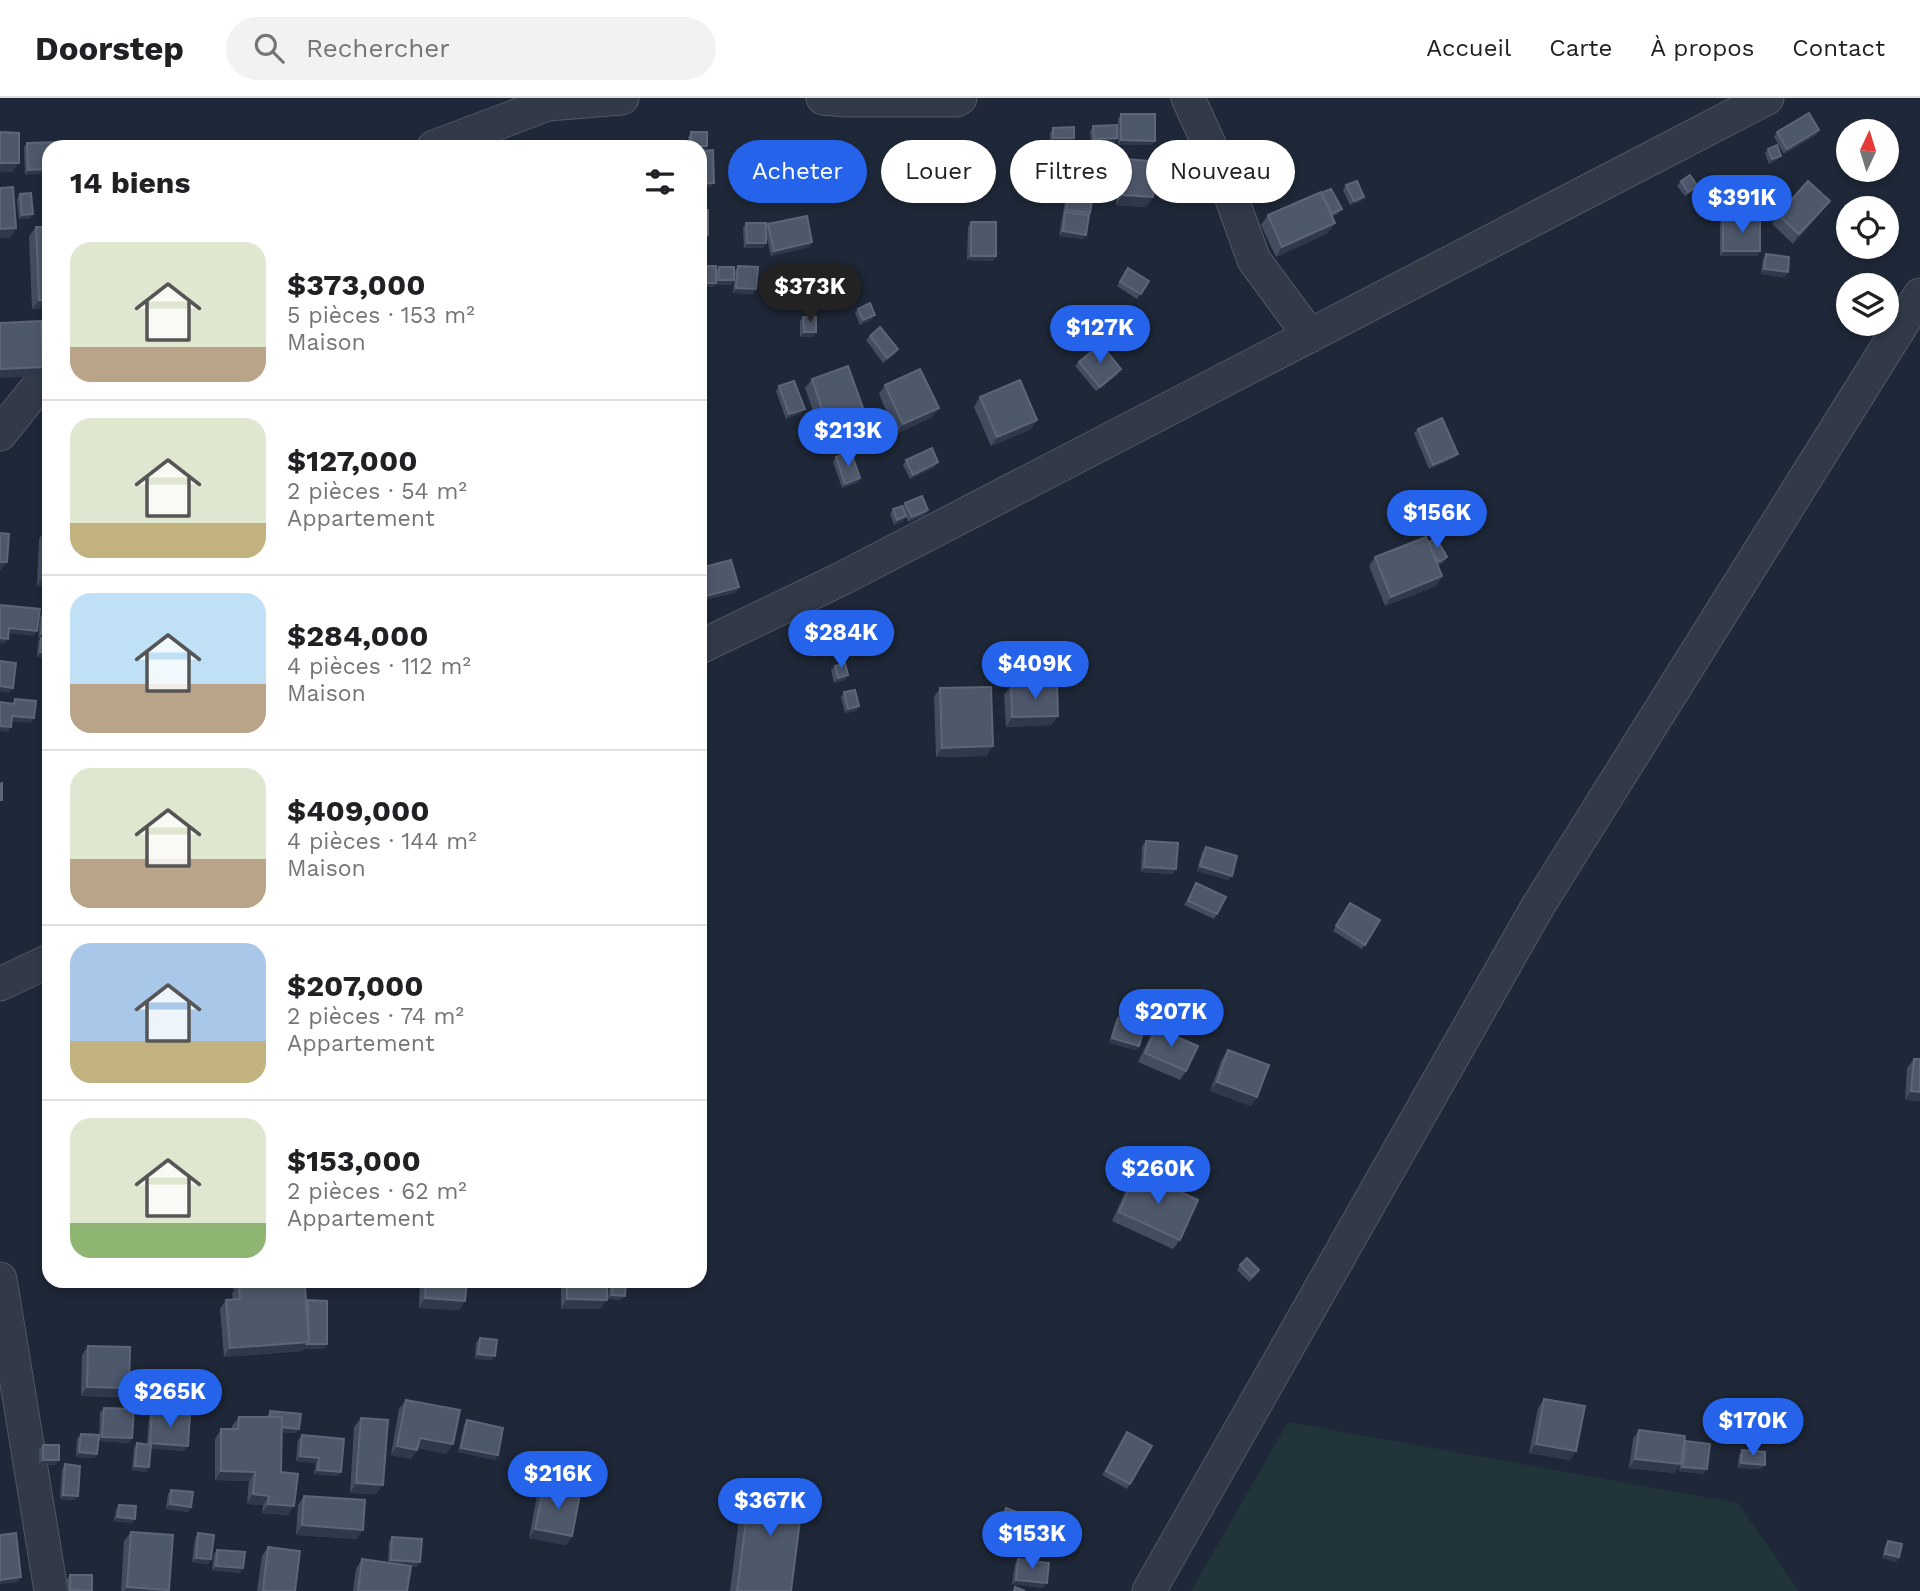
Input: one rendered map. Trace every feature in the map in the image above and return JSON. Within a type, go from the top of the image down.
[{"type":"street","points":[[453,140],[548,104],[622,98]]},
{"type":"street","points":[[822,98],[960,98]]},
{"type":"street","points":[[1188,98],[1224,177],[1254,260],[1310,336]]},
{"type":"street","points":[[707,644],[843,578],[1767,98]]},
{"type":"street","points":[[1149,1591],[1538,906],[1920,295]]},
{"type":"street","points":[[0,434],[42,382]]},
{"type":"street","points":[[0,984],[42,964]]},
{"type":"street","points":[[0,1279],[51,1591]]},
{"type":"green space","points":[[1288,1422],[1738,1503],[1799,1591],[1191,1591]]},
{"type":"building","points":[[1809,113],[1819,130],[1787,149],[1777,132]]},
{"type":"building","points":[[1121,114],[1155,114],[1155,140],[1121,140]]},
{"type":"building","points":[[1117,125],[1117,138],[1094,139],[1093,126]]},
{"type":"building","points":[[1074,127],[1074,138],[1053,138],[1053,128]]},
{"type":"building","points":[[0,132],[19,133],[19,163],[0,163]]},
{"type":"building","points":[[691,132],[707,132],[707,140],[691,140]]},
{"type":"building","points":[[27,143],[42,143],[42,169],[28,170]]},
{"type":"building","points":[[1777,145],[1781,156],[1772,159],[1768,149]]},
{"type":"building","points":[[707,150],[713,150],[714,183],[707,183]]},
{"type":"building","points":[[1132,160],[1146,161],[1146,197],[1132,196]]},
{"type":"building","points":[[1690,175],[1697,185],[1688,192],[1681,181]]},
{"type":"building","points":[[1357,181],[1364,197],[1354,201],[1346,185]]},
{"type":"building","points":[[1808,181],[1830,201],[1799,234],[1778,215]]},
{"type":"building","points":[[13,187],[16,228],[0,229],[0,188]]},
{"type":"building","points":[[1331,189],[1342,209],[1332,214],[1321,193]]},
{"type":"building","points":[[1321,192],[1335,223],[1282,247],[1268,215]]},
{"type":"building","points":[[31,193],[33,214],[22,215],[20,194]]},
{"type":"building","points":[[1067,203],[1092,203],[1090,213],[1066,210]]},
{"type":"building","points":[[1065,212],[1089,215],[1086,235],[1063,231]]},
{"type":"building","points":[[807,216],[812,242],[774,251],[768,224]]},
{"type":"building","points":[[1723,218],[1760,218],[1760,251],[1723,251]]},
{"type":"building","points":[[971,222],[996,222],[996,256],[971,256]]},
{"type":"building","points":[[746,223],[766,223],[766,243],[747,243]]},
{"type":"building","points":[[36,227],[42,227],[42,300],[39,300]]},
{"type":"building","points":[[1766,254],[1789,257],[1788,272],[1764,269]]},
{"type":"building","points":[[707,266],[716,266],[716,283],[707,283]]},
{"type":"building","points":[[738,266],[758,267],[756,289],[736,288]]},
{"type":"building","points":[[719,267],[734,267],[734,280],[718,280]]},
{"type":"building","points":[[1128,268],[1149,281],[1141,294],[1120,282]]},
{"type":"building","points":[[870,303],[875,315],[863,320],[858,309]]},
{"type":"building","points":[[803,317],[816,317],[816,332],[804,332]]},
{"type":"building","points":[[41,321],[42,367],[0,369],[0,323]]},
{"type":"building","points":[[880,327],[898,349],[887,358],[870,336]]},
{"type":"building","points":[[1101,344],[1121,369],[1100,387],[1079,362]]},
{"type":"building","points":[[848,366],[863,408],[826,421],[812,379]]},
{"type":"building","points":[[920,369],[939,408],[903,424],[885,385]]},
{"type":"building","points":[[1020,380],[1037,420],[997,437],[980,397]]},
{"type":"building","points":[[794,381],[805,409],[789,414],[779,386]]},
{"type":"building","points":[[1442,418],[1458,454],[1433,465],[1418,429]]},
{"type":"building","points":[[932,448],[938,462],[913,475],[906,460]]},
{"type":"building","points":[[851,452],[860,478],[845,484],[836,457]]},
{"type":"building","points":[[922,496],[928,510],[912,517],[905,503]]},
{"type":"building","points":[[902,506],[906,516],[897,520],[893,509]]},
{"type":"building","points":[[0,533],[9,534],[7,562],[0,562]]},
{"type":"building","points":[[1426,537],[1442,576],[1391,597],[1375,557]]},
{"type":"building","points":[[1436,538],[1447,557],[1439,562],[1429,542]]},
{"type":"building","points":[[731,560],[739,587],[707,596],[707,566]]},
{"type":"building","points":[[0,605],[40,609],[37,631],[9,628],[8,639],[0,638]]},
{"type":"building","points":[[0,661],[16,663],[13,688],[0,686]]},
{"type":"building","points":[[845,663],[848,675],[838,678],[835,666]]},
{"type":"building","points":[[1057,684],[1058,716],[1012,717],[1011,686]]},
{"type":"building","points":[[991,687],[993,746],[942,748],[940,688]]},
{"type":"building","points":[[855,690],[859,706],[848,709],[844,692]]},
{"type":"building","points":[[15,699],[36,701],[34,718],[12,716],[11,727],[0,726],[0,702],[14,704]]},
{"type":"building","points":[[2,783],[2,800],[0,800],[0,784]]},
{"type":"building","points":[[1146,841],[1178,843],[1176,869],[1144,867]]},
{"type":"building","points":[[1206,847],[1237,856],[1232,876],[1200,866]]},
{"type":"building","points":[[1196,883],[1226,897],[1217,914],[1188,901]]},
{"type":"building","points":[[1350,903],[1380,920],[1365,945],[1336,926]]},
{"type":"building","points":[[1118,1018],[1145,1026],[1139,1046],[1112,1038]]},
{"type":"building","points":[[1156,1028],[1198,1046],[1186,1071],[1145,1053]]},
{"type":"building","points":[[1228,1050],[1269,1065],[1257,1097],[1217,1082]]},
{"type":"building","points":[[1914,1059],[1920,1059],[1920,1092],[1911,1091]]},
{"type":"building","points":[[1137,1172],[1198,1200],[1180,1240],[1119,1212]]},
{"type":"building","points":[[1247,1258],[1259,1270],[1252,1277],[1240,1265]]},
{"type":"building","points":[[239,1288],[305,1288],[309,1342],[230,1348],[226,1300],[240,1299]]},
{"type":"building","points":[[426,1288],[466,1288],[465,1301],[425,1298]]},
{"type":"building","points":[[567,1288],[607,1288],[607,1300],[567,1299]]},
{"type":"building","points":[[612,1288],[626,1288],[625,1296],[612,1295]]},
{"type":"building","points":[[308,1300],[327,1301],[327,1344],[307,1344]]},
{"type":"building","points":[[480,1338],[497,1340],[495,1356],[478,1354]]},
{"type":"building","points":[[88,1346],[130,1347],[129,1388],[87,1387]]},
{"type":"building","points":[[1544,1399],[1585,1406],[1576,1451],[1536,1444]]},
{"type":"building","points":[[406,1400],[460,1410],[453,1444],[420,1438],[417,1450],[397,1446]]},
{"type":"building","points":[[104,1408],[134,1409],[132,1438],[102,1437]]},
{"type":"building","points":[[270,1411],[301,1414],[299,1429],[281,1427],[282,1417],[270,1417]]},
{"type":"building","points":[[152,1413],[190,1415],[188,1446],[150,1443]]},
{"type":"building","points":[[239,1417],[282,1417],[281,1472],[298,1474],[294,1506],[268,1504],[269,1496],[253,1494],[255,1472],[221,1471],[221,1429],[238,1429]]},
{"type":"building","points":[[361,1418],[388,1420],[383,1485],[356,1483]]},
{"type":"building","points":[[467,1420],[503,1428],[498,1455],[461,1448]]},
{"type":"building","points":[[1639,1430],[1685,1436],[1681,1464],[1635,1459]]},
{"type":"building","points":[[1127,1432],[1152,1446],[1130,1484],[1106,1471]]},
{"type":"building","points":[[81,1434],[99,1435],[97,1454],[79,1452]]},
{"type":"building","points":[[302,1435],[344,1439],[341,1472],[318,1470],[319,1458],[300,1456]]},
{"type":"building","points":[[1685,1441],[1710,1444],[1707,1469],[1683,1467]]},
{"type":"building","points":[[137,1443],[151,1445],[149,1467],[135,1466]]},
{"type":"building","points":[[43,1445],[59,1445],[59,1460],[43,1460]]},
{"type":"building","points":[[1742,1450],[1765,1452],[1765,1465],[1741,1463]]},
{"type":"building","points":[[65,1464],[80,1466],[78,1496],[63,1495]]},
{"type":"building","points":[[751,1482],[804,1489],[791,1591],[737,1591]]},
{"type":"building","points":[[544,1486],[580,1494],[572,1536],[535,1529]]},
{"type":"building","points":[[171,1490],[193,1492],[191,1507],[170,1504]]},
{"type":"building","points":[[304,1496],[365,1500],[363,1530],[302,1525]]},
{"type":"building","points":[[119,1505],[136,1506],[135,1519],[118,1517]]},
{"type":"building","points":[[1006,1508],[1043,1521],[1034,1547],[997,1535]]},
{"type":"building","points":[[131,1532],[173,1535],[169,1590],[127,1587]]},
{"type":"building","points":[[16,1533],[21,1577],[0,1580],[0,1535]]},
{"type":"building","points":[[198,1533],[214,1535],[211,1559],[196,1558]]},
{"type":"building","points":[[392,1537],[422,1539],[420,1562],[391,1560]]},
{"type":"building","points":[[1888,1541],[1902,1544],[1899,1557],[1885,1554]]},
{"type":"building","points":[[268,1547],[300,1551],[295,1591],[263,1591]]},
{"type":"building","points":[[217,1550],[245,1552],[243,1568],[216,1566]]},
{"type":"building","points":[[362,1559],[411,1566],[407,1591],[358,1591]]},
{"type":"building","points":[[1018,1559],[1049,1563],[1047,1583],[1016,1580]]},
{"type":"building","points":[[70,1575],[92,1575],[92,1591],[70,1590]]}]
